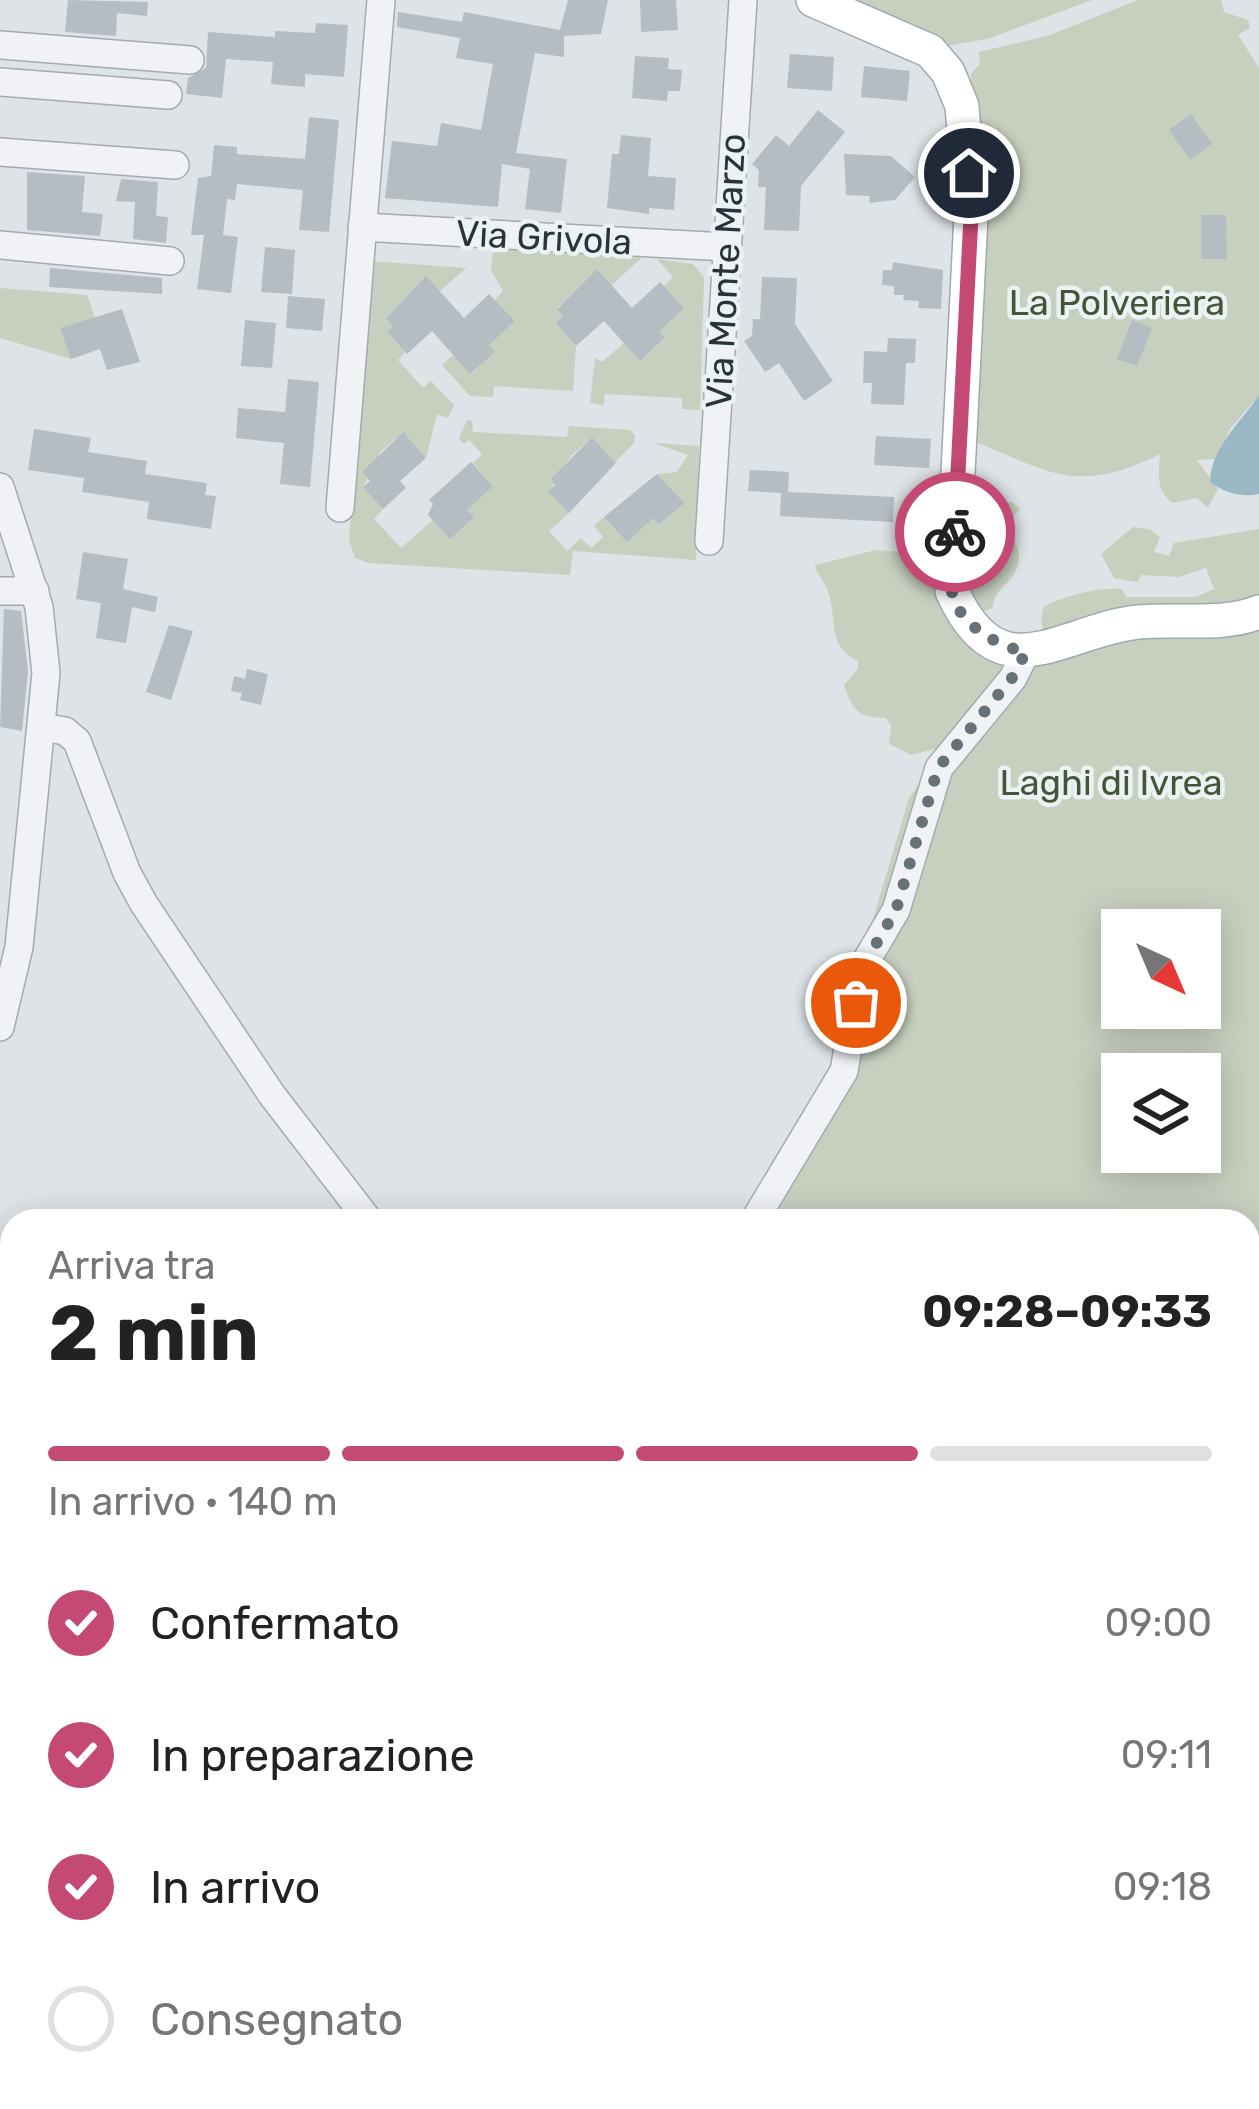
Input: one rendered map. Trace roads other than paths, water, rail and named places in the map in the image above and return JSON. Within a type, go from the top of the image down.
[{"type":"main road","points":[[813,0],[929,51],[948,72],[962,106],[971,216],[952,591],[959,607],[989,638],[1026,652],[1135,622],[1238,620],[1259,612]]},
{"type":"street","points":[[340,508],[381,0]]},
{"type":"street","name":"Via Monte Marzo","points":[[709,542],[743,0]]},
{"type":"street","points":[[0,45],[190,60]]},
{"type":"street","points":[[0,82],[168,95]]},
{"type":"street","points":[[0,152],[176,165]]},
{"type":"street","name":"Via Grivola","points":[[362,227],[726,247]]},
{"type":"street","points":[[0,245],[170,261]]},
{"type":"street","points":[[0,488],[9,538],[34,591],[46,673],[19,947],[0,1025]]},
{"type":"street","points":[[0,591],[34,591]]},
{"type":"street","points":[[761,1209],[844,1071],[862,968],[896,910],[938,768],[1012,678],[1026,652]]},
{"type":"street","points":[[42,727],[65,731],[77,741],[127,873],[144,904],[272,1095],[360,1209]]},
{"type":"water","points":[[1259,395],[1259,494],[1221,489],[1210,482],[1215,458]]},
{"type":"park label","name":"La Polveriera","points":[[1117,302]]},
{"type":"park label","name":"Laghi di Ivrea","points":[[1111,782]]}]
